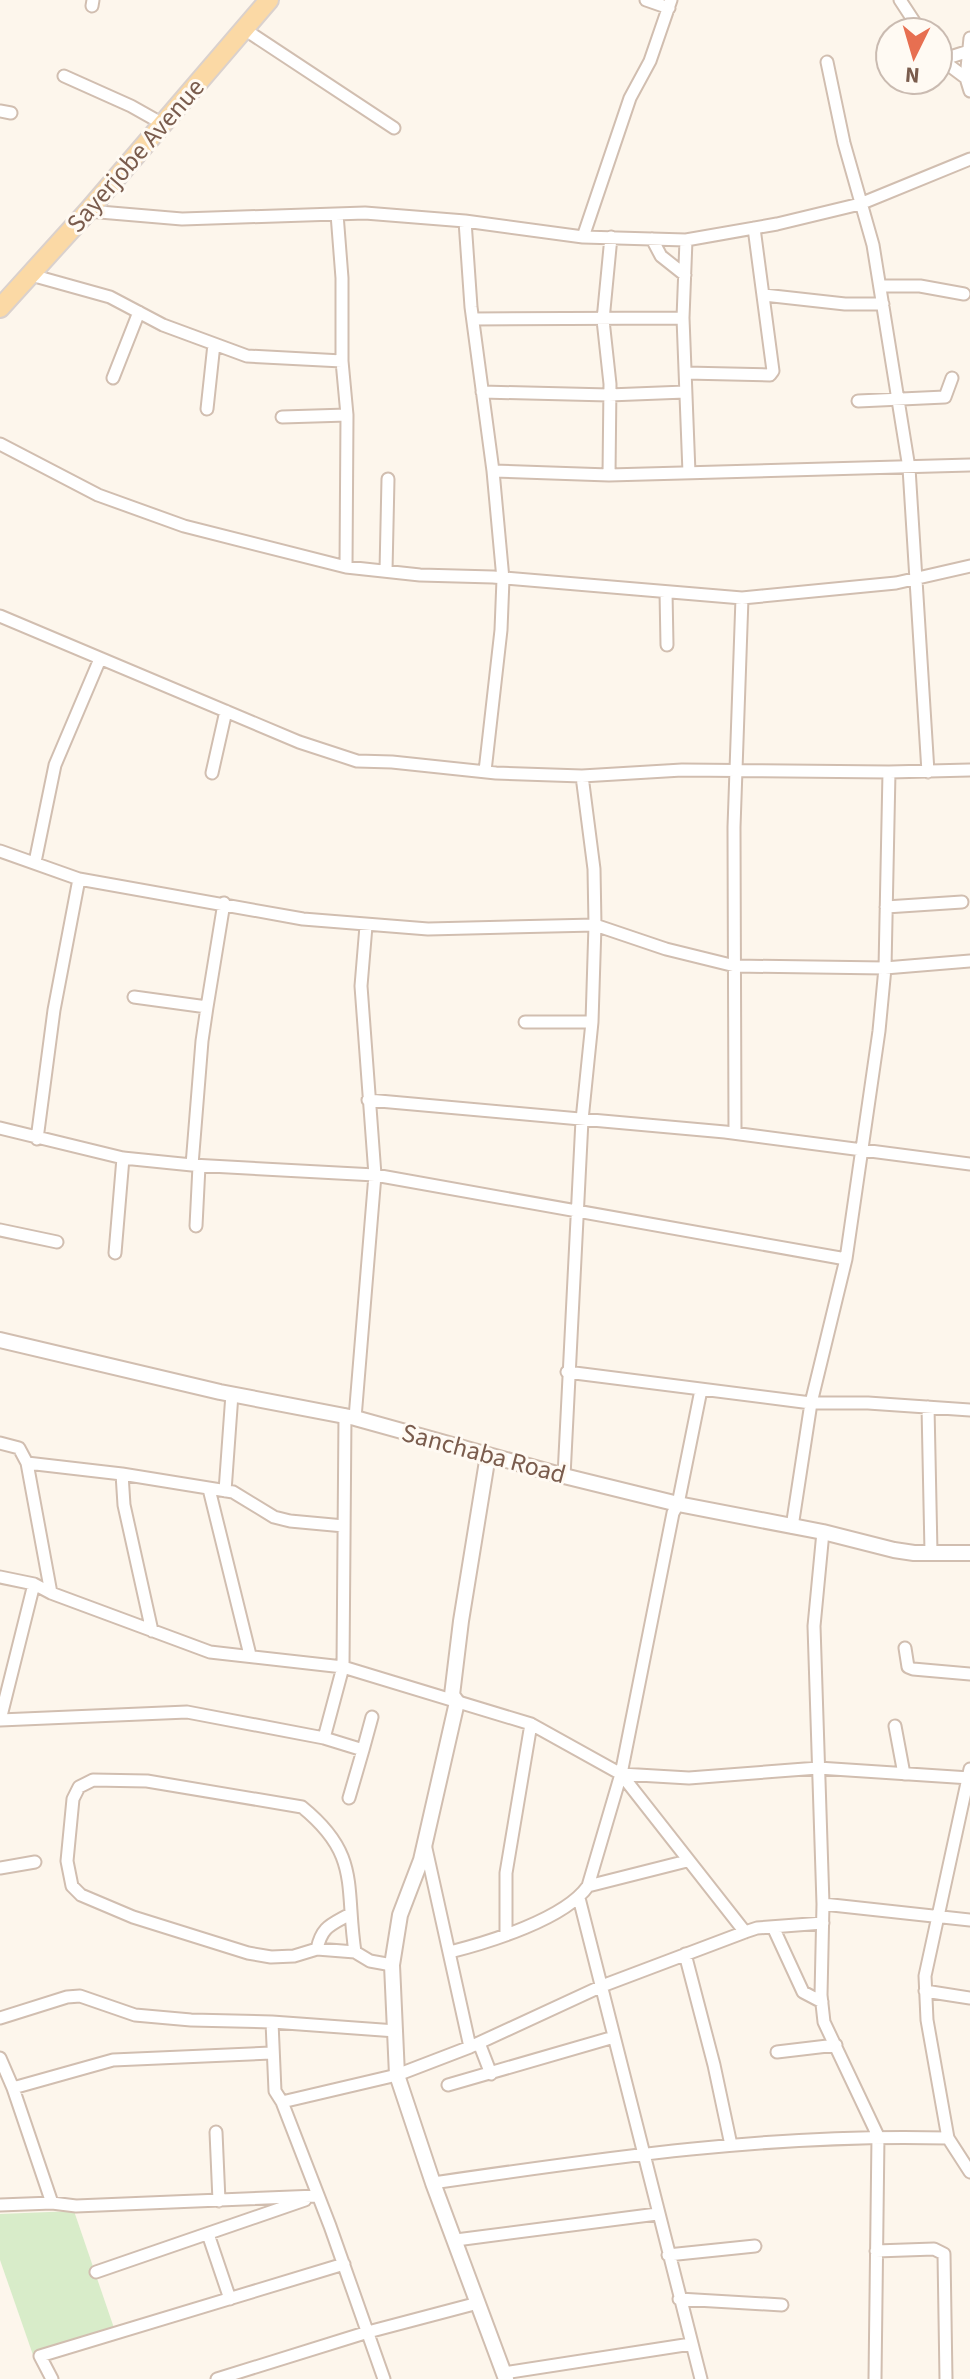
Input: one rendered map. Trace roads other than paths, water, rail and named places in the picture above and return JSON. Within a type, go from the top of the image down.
[{"type":"main road","name":"Sayerjobe Avenue","points":[[3,301],[31,275],[88,211],[269,0]]},
{"type":"street","points":[[583,237],[630,98],[650,61],[670,4],[646,0]]},
{"type":"street","points":[[244,29],[394,128]]},
{"type":"street","points":[[970,38],[970,91]]},
{"type":"street","points":[[827,62],[860,204],[873,245],[909,468],[928,772]]},
{"type":"street","points":[[64,76],[163,124]]},
{"type":"street","points":[[88,211],[182,219],[365,213],[465,221],[583,237],[686,240],[860,204],[970,159]]},
{"type":"street","points":[[337,214],[347,415],[346,567]]},
{"type":"street","points":[[465,221],[503,579],[501,630],[485,771]]},
{"type":"street","points":[[686,373],[770,375],[773,371],[754,228]]},
{"type":"street","points":[[609,475],[610,384],[603,320],[611,237]]},
{"type":"street","points":[[652,239],[661,256],[685,275]]},
{"type":"street","points":[[686,240],[683,318],[689,473]]},
{"type":"street","points":[[31,275],[110,297],[163,325],[247,356],[342,361]]},
{"type":"street","points":[[880,286],[920,286],[964,294]]},
{"type":"street","points":[[764,295],[845,304],[883,304]]},
{"type":"street","points":[[113,378],[139,312]]},
{"type":"street","points":[[473,319],[683,318]]},
{"type":"street","points":[[207,409],[214,344]]},
{"type":"street","points":[[858,401],[945,397],[952,378]]},
{"type":"street","points":[[482,392],[609,395],[685,392]]},
{"type":"street","points":[[282,417],[347,415]]},
{"type":"street","points":[[0,444],[98,495],[184,526],[346,567],[742,598],[914,580],[970,566]]},
{"type":"street","points":[[493,471],[609,475],[970,465]]},
{"type":"street","points":[[386,571],[388,479]]},
{"type":"street","points":[[666,592],[667,645]]},
{"type":"street","points":[[735,1133],[736,769],[742,598]]},
{"type":"street","points":[[0,616],[299,742],[357,761],[582,776],[736,769],[970,770]]},
{"type":"street","points":[[35,862],[55,765],[100,659]]},
{"type":"street","points":[[212,773],[226,711]]},
{"type":"street","points":[[792,1527],[811,1403],[846,1259],[879,1031],[885,968],[889,772]]},
{"type":"street","points":[[564,1476],[567,1372],[582,1120],[592,1022],[595,925],[594,869],[582,776]]},
{"type":"street","points":[[0,851],[79,879],[303,919],[428,929],[595,925],[666,949],[735,966],[885,968],[970,961]]},
{"type":"street","points":[[37,1139],[54,1010],[79,879]]},
{"type":"street","points":[[886,907],[962,902]]},
{"type":"street","points":[[196,1226],[195,1165],[202,1041],[224,903]]},
{"type":"street","points":[[324,1738],[343,1667],[344,1526],[350,1416],[375,1175],[361,986],[366,926]]},
{"type":"street","points":[[134,997],[207,1007]]},
{"type":"street","points":[[525,1022],[592,1022]]},
{"type":"street","points":[[368,1100],[735,1133],[970,1164]]},
{"type":"street","points":[[0,1128],[123,1158],[375,1175],[846,1259]]},
{"type":"street","points":[[115,1253],[123,1158]]},
{"type":"street","points":[[0,1230],[57,1242]]},
{"type":"street","name":"Sanchaba Road","points":[[0,1340],[232,1394],[350,1416],[564,1476],[678,1504],[823,1532],[894,1550],[970,1553]]},
{"type":"street","points":[[567,1372],[811,1403],[868,1403],[970,1410]]},
{"type":"street","points":[[450,1952],[506,1935],[579,1898],[588,1886],[621,1774],[701,1390]]},
{"type":"street","points":[[225,1491],[232,1394]]},
{"type":"street","points":[[928,1407],[931,1552]]},
{"type":"street","points":[[0,1443],[19,1448],[27,1463],[51,1593]]},
{"type":"street","points":[[488,1455],[461,1621],[452,1695],[457,1702],[425,1844],[400,1915],[392,1965],[397,2075],[433,2183],[505,2376],[691,2344]]},
{"type":"street","points":[[27,1463],[233,1492],[274,1517],[344,1526]]},
{"type":"street","points":[[122,1474],[124,1505],[152,1631]]},
{"type":"street","points":[[209,1489],[250,1655]]},
{"type":"street","points":[[823,1532],[814,1626],[823,1904],[822,2002],[824,2022],[878,2136],[875,2379]]},
{"type":"street","points":[[0,1577],[34,1584],[210,1652],[343,1667],[531,1724],[621,1774],[745,1932]]},
{"type":"street","points":[[34,1584],[0,1720],[187,1712],[324,1738],[363,1750]]},
{"type":"street","points":[[905,1648],[908,1667],[913,1669],[970,1674]]},
{"type":"street","points":[[349,1798],[372,1717]]},
{"type":"street","points":[[506,1935],[506,1873],[531,1724]]},
{"type":"street","points":[[895,1726],[904,1774]]},
{"type":"street","points":[[621,1774],[689,1778],[818,1768],[969,1775],[925,1976],[925,1991],[932,2054],[948,2138],[970,2172]]},
{"type":"street","points":[[355,1952],[350,1914],[351,1888],[345,1861],[322,1823],[302,1807],[147,1781],[93,1780],[79,1787],[73,1799],[67,1861],[72,1886],[81,1895],[133,1917],[248,1953],[271,1957],[294,1956],[317,1949],[355,1952],[370,1961],[392,1965]]},
{"type":"street","points":[[425,1844],[475,2045],[491,2074]]},
{"type":"street","points":[[588,1886],[687,1861]]},
{"type":"street","points":[[0,1868],[35,1862]]},
{"type":"street","points":[[579,1898],[701,2379]]},
{"type":"street","points":[[823,1904],[970,1920]]},
{"type":"street","points":[[317,1949],[324,1929],[350,1914]]},
{"type":"street","points":[[282,2102],[397,2075],[475,2045],[602,1986],[745,1932],[823,1923]]},
{"type":"street","points":[[773,1927],[803,1992],[822,2002]]},
{"type":"street","points":[[685,1954],[731,2145]]},
{"type":"street","points":[[925,1991],[970,1998]]},
{"type":"street","points":[[0,2018],[67,1997],[80,1996],[135,2015],[396,2031]]},
{"type":"street","points":[[272,2022],[275,2091],[282,2102],[344,2264],[384,2379]]},
{"type":"street","points":[[448,2085],[614,2037]]},
{"type":"street","points":[[777,2052],[836,2045]]},
{"type":"street","points":[[13,2088],[113,2060],[271,2053]]},
{"type":"street","points":[[0,2058],[52,2203]]},
{"type":"street","points":[[216,2132],[219,2201]]},
{"type":"street","points":[[433,2183],[641,2152],[878,2136],[948,2138]]},
{"type":"street","points":[[0,2205],[52,2203],[76,2206],[317,2196]]},
{"type":"street","points":[[96,2272],[317,2196]]},
{"type":"street","points":[[456,2240],[657,2214]]},
{"type":"street","points":[[208,2234],[230,2299]]},
{"type":"street","points":[[668,2255],[755,2246]]},
{"type":"street","points":[[876,2251],[934,2249],[944,2254],[946,2379]]},
{"type":"street","points":[[52,2379],[40,2356],[344,2264]]},
{"type":"street","points":[[679,2299],[782,2305]]},
{"type":"street","points":[[217,2379],[253,2374],[368,2332],[478,2303]]}]
